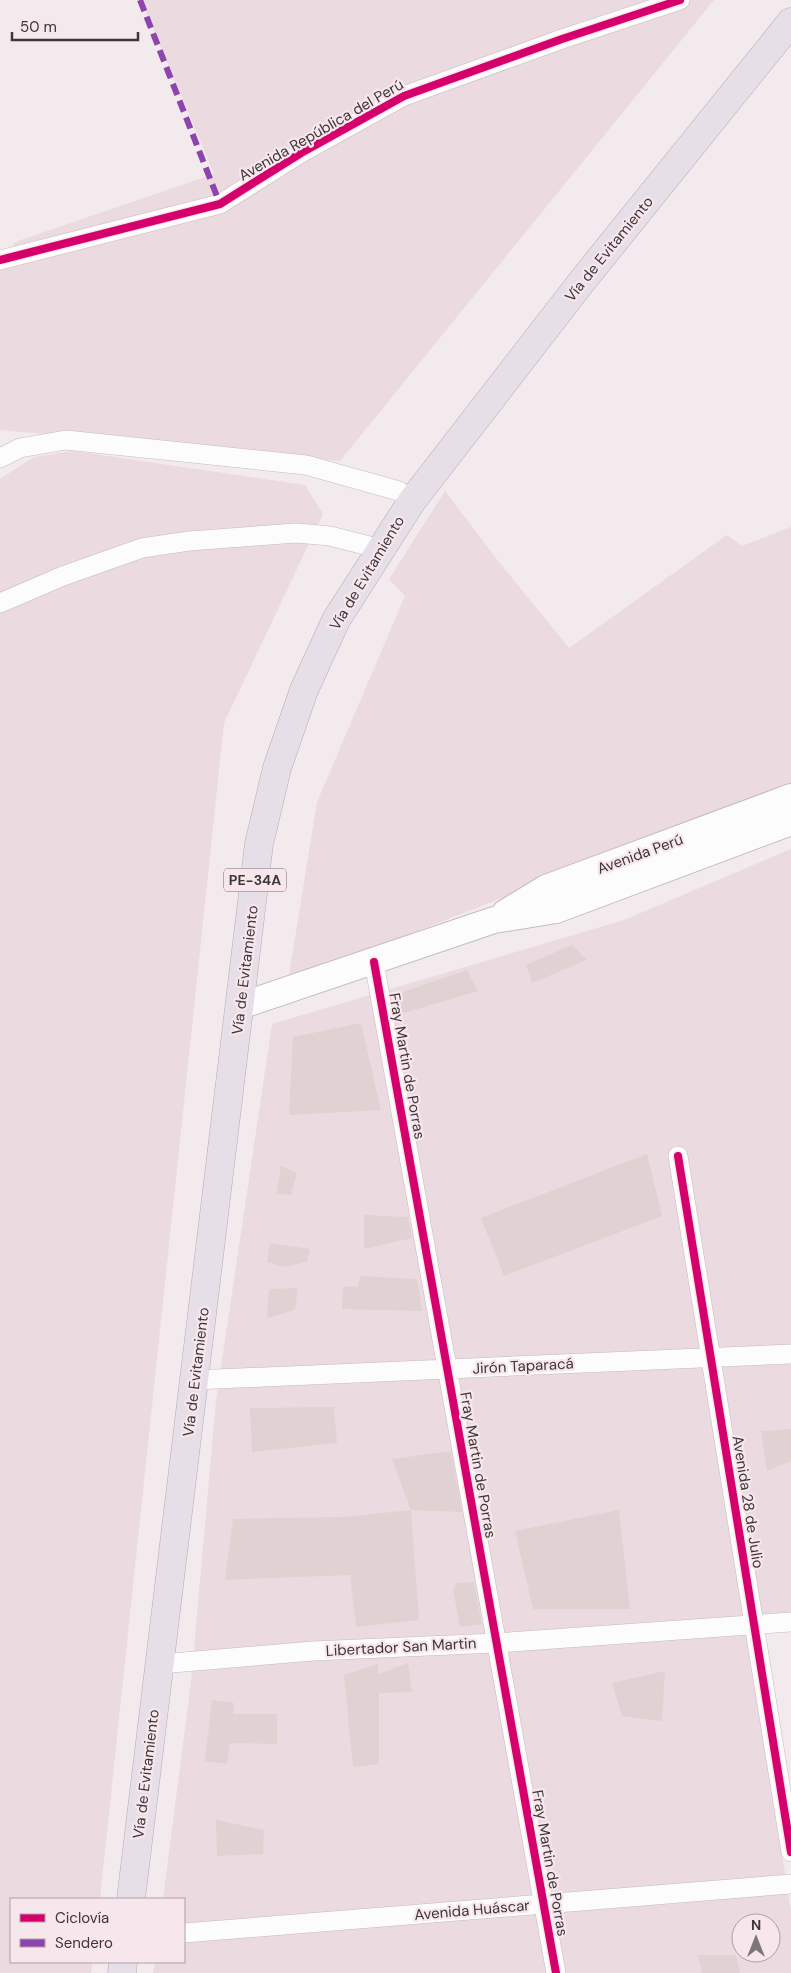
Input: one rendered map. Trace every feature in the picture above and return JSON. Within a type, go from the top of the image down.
[{"type":"highway","name":"Vía de Evitamiento","points":[[131,1898],[259,844],[277,768],[304,690],[336,620],[412,501],[583,280],[791,22]]},
{"type":"main road","name":"Avenida Perú","points":[[494,920],[546,888],[791,796]]},
{"type":"main road","name":"Avenida Perú","points":[[240,1006],[494,920],[556,910],[791,822]]},
{"type":"street","name":"Avenida República del Perú","points":[[0,260],[220,204],[301,153],[404,96],[562,39],[680,0]]},
{"type":"street","points":[[0,458],[20,448],[66,440],[209,454],[306,465],[399,491],[412,501]]},
{"type":"street","points":[[0,603],[63,576],[142,548],[189,541],[296,533],[330,536],[381,549]]},
{"type":"street","name":"Fray Martin de Porras","points":[[374,962],[556,1973]]},
{"type":"street","name":"Avenida 28 de Julio","points":[[678,1156],[791,1852]]},
{"type":"street","name":"Jirón Taparacá","points":[[194,1380],[791,1354]]},
{"type":"street","name":"Libertador San Martin","points":[[160,1664],[313,1652],[791,1622]]},
{"type":"street","name":"Avenida Huáscar","points":[[185,1933],[791,1884]]},
{"type":"shaded area","points":[[141,0],[714,0],[340,461],[0,430],[0,266],[15,242],[214,174]]},
{"type":"shaded area","points":[[73,451],[305,485],[323,514],[224,723],[100,1898],[10,1898],[10,1963],[93,1963],[91,1973],[0,1973],[0,479],[34,457]]},
{"type":"shaded area","points":[[445,491],[495,557],[569,648],[727,535],[742,546],[791,527],[791,786],[288,981],[317,802],[405,596],[389,579]]},
{"type":"shaded area","points":[[791,849],[791,1617],[746,1620],[791,1912],[791,1973],[153,1973],[155,1963],[185,1963],[185,1898],[163,1898],[191,1682],[216,1401],[272,1024],[624,920]]},
{"type":"building","points":[[572,945],[587,960],[532,983],[526,965]]},
{"type":"building","points":[[467,970],[478,991],[397,1015],[397,994]]},
{"type":"building","points":[[361,1023],[381,1110],[289,1115],[293,1037]]},
{"type":"building","points":[[647,1154],[662,1216],[504,1276],[481,1218]]},
{"type":"building","points":[[281,1166],[297,1173],[291,1195],[276,1194]]},
{"type":"building","points":[[364,1215],[408,1217],[412,1238],[364,1249]]},
{"type":"building","points":[[270,1243],[310,1249],[307,1262],[285,1267],[267,1262]]},
{"type":"building","points":[[360,1276],[417,1279],[422,1311],[342,1309],[343,1287],[358,1286]]},
{"type":"building","points":[[298,1288],[295,1310],[267,1318],[269,1289]]},
{"type":"building","points":[[334,1407],[337,1443],[252,1452],[250,1408]]},
{"type":"building","points":[[791,1429],[791,1461],[767,1471],[761,1431]]},
{"type":"building","points":[[451,1451],[462,1512],[411,1510],[392,1459]]},
{"type":"building","points":[[411,1510],[419,1620],[356,1627],[350,1575],[225,1580],[233,1519],[343,1517]]},
{"type":"building","points":[[619,1510],[630,1609],[533,1609],[515,1531]]},
{"type":"building","points":[[474,1582],[482,1624],[460,1627],[453,1590],[457,1583]]},
{"type":"building","points":[[408,1663],[412,1692],[379,1693],[379,1764],[353,1767],[344,1675],[378,1664],[378,1674]]},
{"type":"building","points":[[665,1671],[662,1721],[622,1716],[612,1683]]},
{"type":"building","points":[[212,1700],[234,1703],[233,1714],[277,1714],[277,1744],[230,1743],[227,1764],[205,1761]]},
{"type":"building","points":[[216,1820],[264,1830],[263,1854],[217,1856]]},
{"type":"building","points":[[698,1955],[731,1955],[731,1963],[738,1963],[740,1973],[702,1973]]},
{"type":"marked path","points":[[140,0],[220,204]]},
{"type":"cycle path","points":[[0,260],[220,204],[301,153],[404,96],[562,39],[680,0]]},
{"type":"cycle path","points":[[374,962],[556,1973]]},
{"type":"cycle path","points":[[678,1156],[791,1852]]}]
